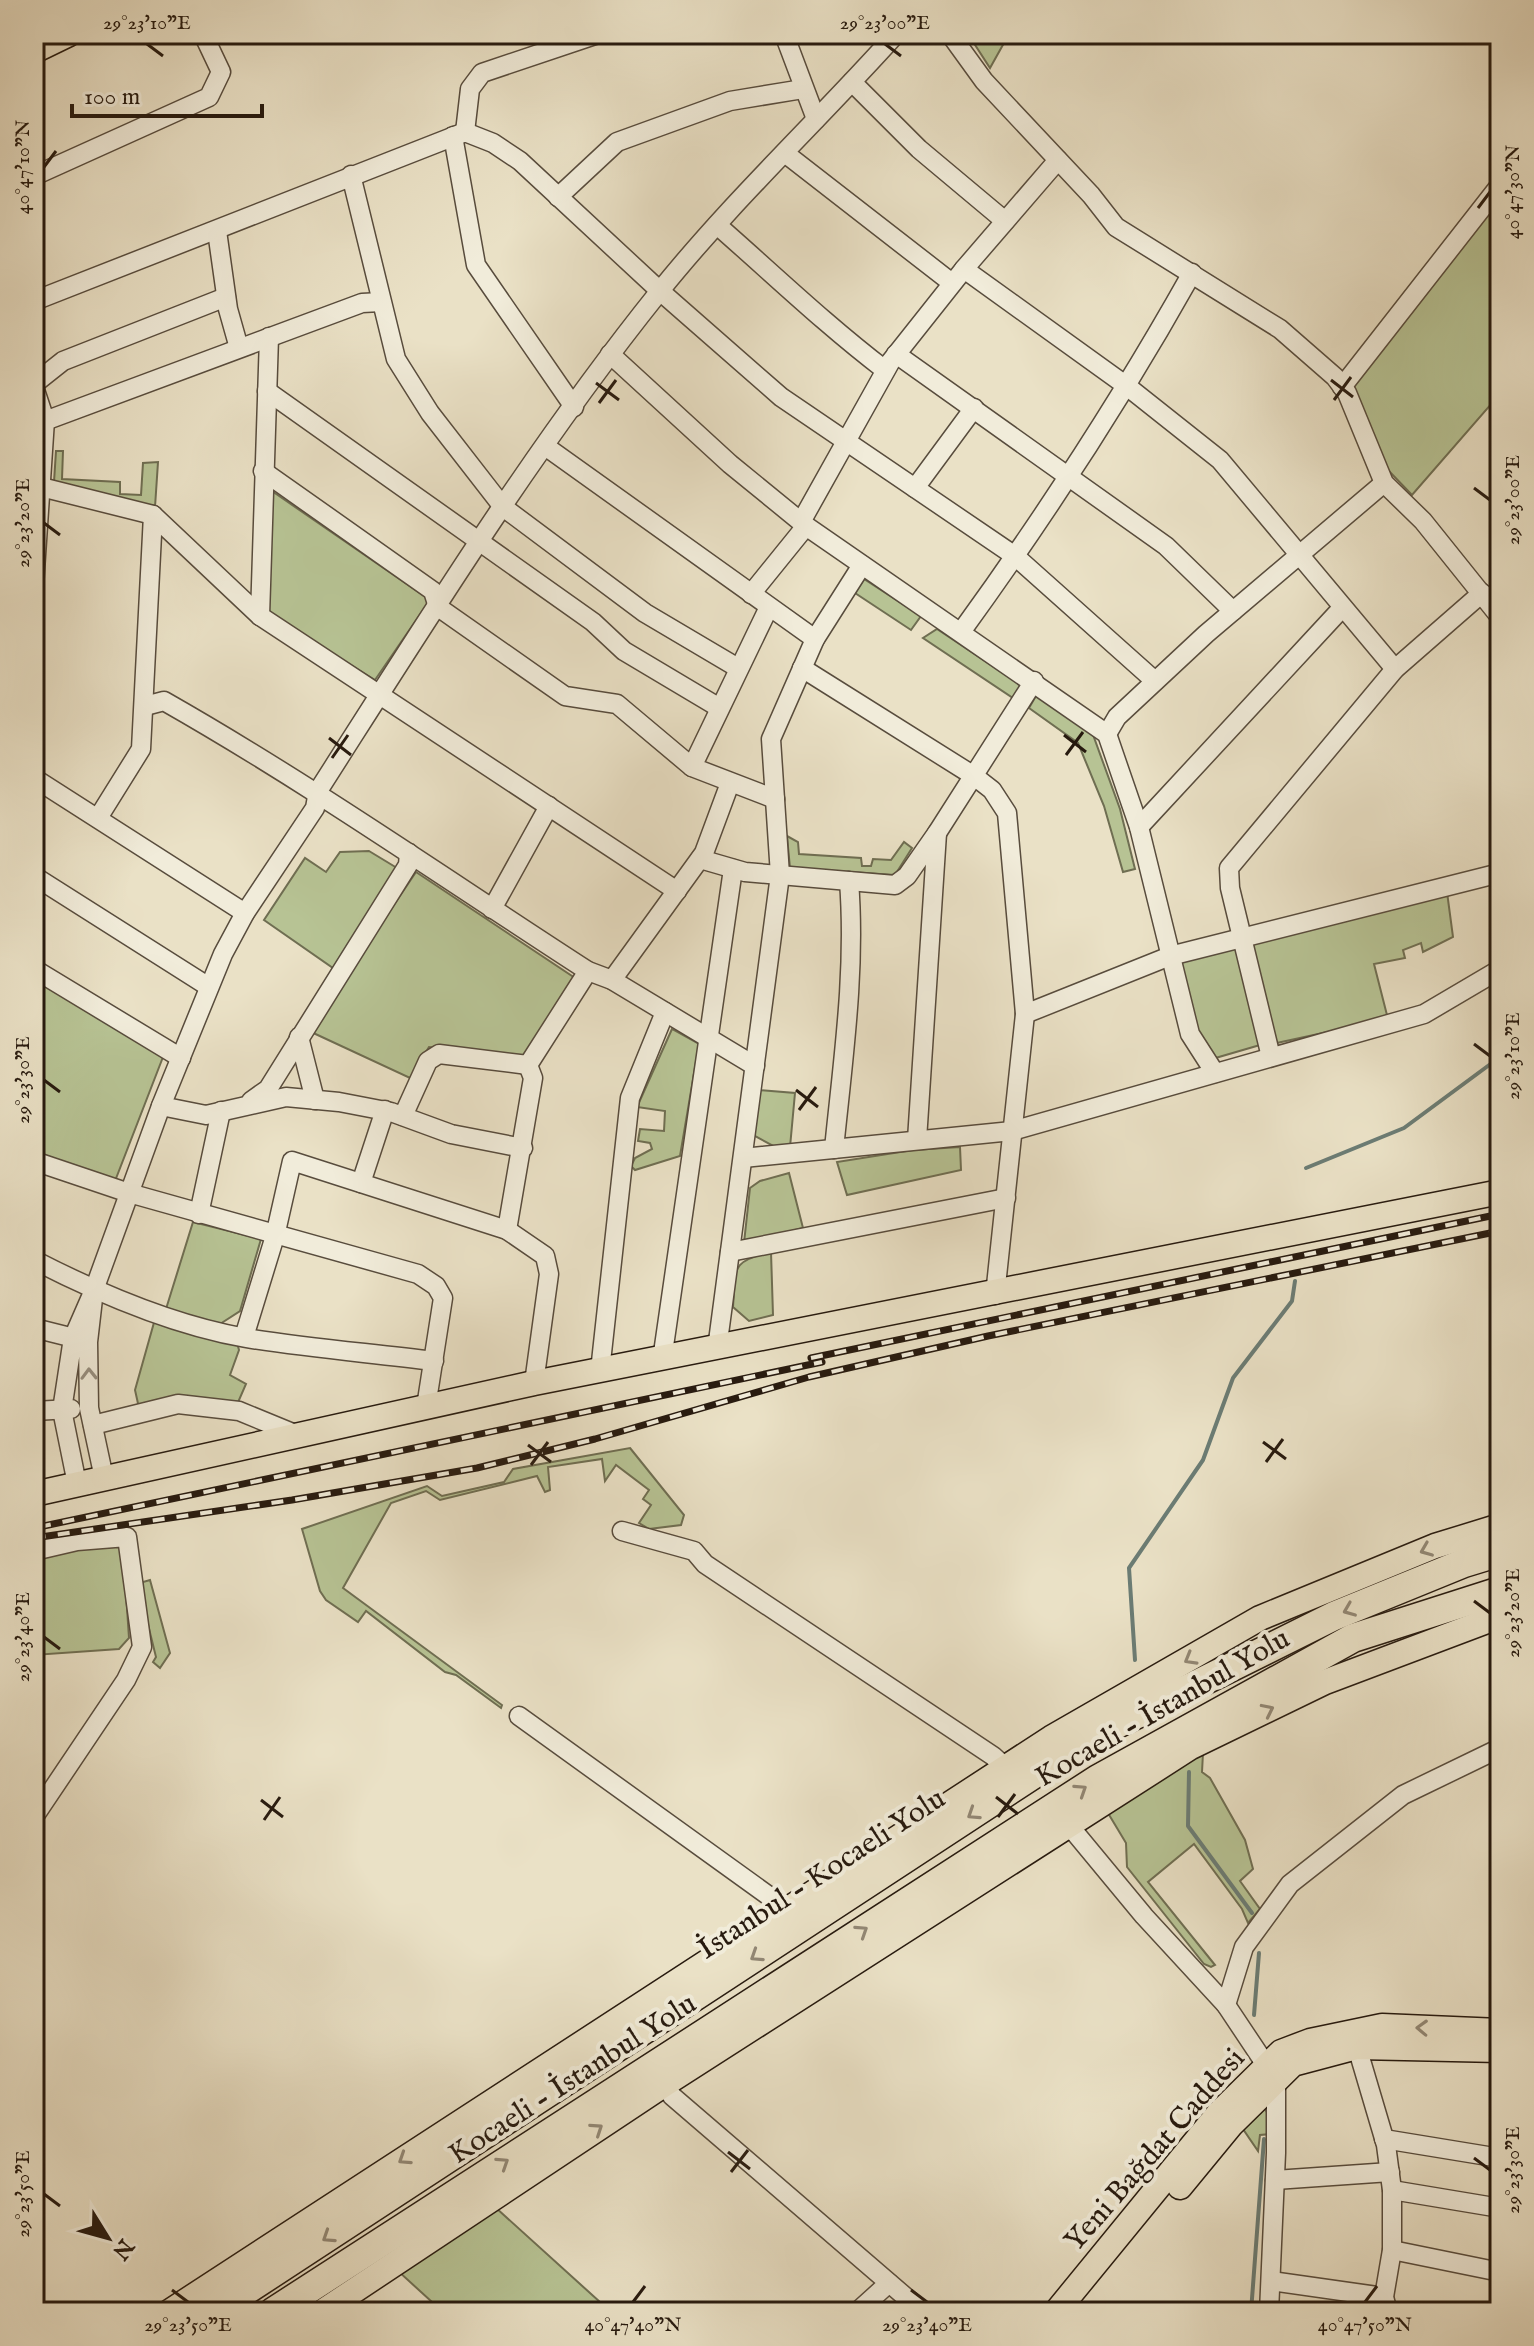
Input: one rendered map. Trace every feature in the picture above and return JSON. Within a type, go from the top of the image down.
[{"type":"highway","name":"İstanbul - Kocaeli Yolu","points":[[213,2312],[1089,1738],[1334,1616],[1464,1563],[1500,1552]]},
{"type":"highway","name":"Kocaeli - İstanbul Yolu","points":[[273,2312],[1098,1779],[1353,1638],[1500,1591]]},
{"type":"main road","points":[[34,51],[69,34]]},
{"type":"main road","points":[[34,1494],[534,1383],[995,1295],[1500,1192]]},
{"type":"main road","points":[[169,2312],[1005,1767],[1260,1618],[1435,1546],[1500,1526]]},
{"type":"main road","points":[[322,2312],[665,2084],[1067,1823],[1191,1747],[1311,1689],[1500,1616]]},
{"type":"main road","name":"Yeni Bağdat Caddesi","points":[[1077,2312],[1231,2125],[1271,2073],[1281,2052],[1310,2041],[1382,2026],[1500,2031]]},
{"type":"main road","name":"Yeni Bağdat Caddesi","points":[[1056,2312],[1218,2114],[1271,2073],[1357,2047],[1500,2050]]},
{"type":"street","points":[[34,176],[209,97],[221,72],[203,34]]},
{"type":"street","points":[[574,407],[476,265],[459,134],[470,89],[482,73],[598,34]]},
{"type":"street","points":[[784,34],[816,119]]},
{"type":"street","points":[[77,1484],[62,1410],[94,1290],[161,1106],[209,987],[245,913],[315,808],[318,791],[380,693],[503,507],[610,354],[717,225],[896,34]]},
{"type":"street","points":[[950,34],[984,81],[1116,227],[1280,329],[1342,387],[1384,483],[1423,521],[1500,617]]},
{"type":"street","points":[[852,82],[919,149],[1005,221]]},
{"type":"street","points":[[558,197],[617,142],[730,101],[803,89]]},
{"type":"street","points":[[34,301],[459,134],[493,143],[520,161],[660,291],[781,397],[1015,556],[1155,681]]},
{"type":"street","points":[[786,154],[958,276],[1128,387],[1220,460],[1297,556],[1395,669]]},
{"type":"street","points":[[751,594],[803,524],[845,439],[896,354],[958,276],[1058,160]]},
{"type":"street","points":[[351,175],[396,359],[430,413],[503,507],[645,613],[738,668]]},
{"type":"street","points":[[1342,387],[1500,185]]},
{"type":"street","points":[[717,225],[823,316],[842,337],[885,370]]},
{"type":"street","points":[[217,231],[226,297],[239,348]]},
{"type":"street","points":[[961,632],[1071,476],[1128,387],[1192,273]]},
{"type":"street","points":[[34,586],[41,487],[40,422],[34,386],[63,361],[226,297]]},
{"type":"street","points":[[40,422],[362,303],[381,302]]},
{"type":"street","points":[[260,616],[269,337]]},
{"type":"street","points":[[610,354],[730,464],[803,524],[1107,734],[1139,827],[1190,1034],[1215,1073]]},
{"type":"street","points":[[896,354],[1166,546],[1233,611]]},
{"type":"street","points":[[267,391],[593,622],[624,651],[718,707]]},
{"type":"street","points":[[915,488],[974,408]]},
{"type":"street","points":[[545,446],[815,639]]},
{"type":"street","points":[[263,471],[433,591],[438,607],[565,696],[617,704],[692,767],[775,799]]},
{"type":"street","points":[[1107,734],[1117,717],[1155,681],[1384,483]]},
{"type":"street","points":[[41,487],[153,515],[260,616],[677,891]]},
{"type":"street","points":[[98,818],[141,749],[153,515]]},
{"type":"street","points":[[717,1349],[780,875],[771,739],[815,639],[862,565]]},
{"type":"street","points":[[1271,1057],[1229,868],[1395,669],[1482,593]]},
{"type":"street","points":[[692,767],[718,707],[769,607]]},
{"type":"street","points":[[1139,827],[1342,608]]},
{"type":"street","points":[[802,668],[974,776],[992,790],[1007,813],[1025,1014],[995,1295]]},
{"type":"street","points":[[700,859],[733,869],[895,885],[907,876],[937,833],[1034,681]]},
{"type":"street","points":[[145,706],[164,701],[318,791],[588,971],[612,980],[755,1066]]},
{"type":"street","points":[[34,778],[245,913]]},
{"type":"street","points":[[612,980],[700,859],[730,783]]},
{"type":"street","points":[[492,909],[549,806]]},
{"type":"street","points":[[917,1140],[937,833]]},
{"type":"street","points":[[242,1107],[268,1089],[408,865],[409,853]]},
{"type":"street","points":[[662,1360],[733,869]]},
{"type":"street","points":[[1025,1014],[1170,956],[1500,873]]},
{"type":"street","points":[[34,876],[209,987]]},
{"type":"street","points":[[834,1149],[851,977],[853,934],[849,881]]},
{"type":"street","points":[[743,1158],[1012,1131],[1424,1014],[1497,971],[1500,965]]},
{"type":"street","points":[[34,969],[181,1058]]},
{"type":"street","points":[[528,1065],[588,971]]},
{"type":"street","points":[[600,1371],[630,1098],[665,1012]]},
{"type":"street","points":[[299,1037],[315,1100]]},
{"type":"street","points":[[403,1116],[428,1061],[439,1054],[528,1065]]},
{"type":"street","points":[[507,1230],[533,1078],[528,1065]]},
{"type":"street","points":[[161,1106],[206,1115],[286,1097],[315,1100],[385,1110],[451,1134],[523,1148]]},
{"type":"street","points":[[361,1183],[385,1110]]},
{"type":"street","points":[[199,1214],[221,1111]]},
{"type":"street","points":[[34,1161],[199,1214],[418,1274],[436,1286],[443,1298],[426,1407]]},
{"type":"street","points":[[244,1337],[275,1236],[292,1161],[507,1230],[545,1256],[549,1274],[534,1383]]},
{"type":"street","points":[[730,1252],[1006,1198]]},
{"type":"street","points":[[34,1260],[94,1290],[187,1324],[244,1337],[434,1361]]},
{"type":"street","points":[[34,1328],[81,1340]]},
{"type":"street","points":[[81,1340],[91,1417],[104,1478]]},
{"type":"street","points":[[34,1411],[62,1410],[91,1417],[178,1404],[239,1411],[295,1434]]},
{"type":"street","points":[[622,1531],[694,1551],[705,1564],[1005,1767]]},
{"type":"street","points":[[34,1551],[77,1541],[127,1537],[142,1647],[126,1680],[34,1817]]},
{"type":"street","points":[[519,1716],[787,1909]]},
{"type":"street","points":[[1226,2005],[1244,1947],[1290,1884],[1403,1795],[1500,1748]]},
{"type":"street","points":[[1067,1823],[1144,1916],[1226,2005],[1271,2073],[1275,2180],[1269,2312]]},
{"type":"street","points":[[1271,2281],[1386,2305],[1392,2250],[1391,2181],[1384,2139],[1357,2047]]},
{"type":"street","points":[[665,2084],[672,2096],[923,2312]]},
{"type":"street","points":[[1384,2139],[1500,2158]]},
{"type":"street","points":[[1275,2180],[1391,2181],[1500,2208]]},
{"type":"street","points":[[1392,2250],[1500,2272]]},
{"type":"street","points":[[857,2312],[889,2283]]},
{"type":"green space","points":[[968,34],[1009,34],[990,68]]},
{"type":"green space","points":[[1500,193],[1500,394],[1412,495],[1387,469],[1352,382]]},
{"type":"green space","points":[[56,451],[63,451],[62,479],[120,482],[120,494],[141,495],[143,463],[158,462],[155,507],[54,482]]},
{"type":"green space","points":[[269,489],[430,600],[375,680],[265,612]]},
{"type":"green space","points":[[864,579],[921,616],[911,630],[855,593]]},
{"type":"green space","points":[[937,629],[1021,685],[1013,698],[923,638]]},
{"type":"green space","points":[[1037,694],[1092,732],[1120,809],[1135,869],[1123,872],[1104,806],[1078,743],[1029,708]]},
{"type":"green space","points":[[787,836],[798,842],[799,854],[861,858],[862,866],[871,866],[873,859],[891,860],[904,842],[912,848],[895,875],[790,868]]},
{"type":"green space","points":[[369,851],[397,868],[333,968],[264,920],[305,858],[326,872],[340,852]]},
{"type":"green space","points":[[416,872],[575,978],[524,1056],[429,1047],[410,1078],[309,1031]]},
{"type":"green space","points":[[1447,892],[1453,937],[1423,952],[1421,943],[1403,950],[1405,958],[1374,964],[1388,1019],[1272,1044],[1247,942]]},
{"type":"green space","points":[[1237,947],[1260,1045],[1212,1059],[1199,1035],[1177,960]]},
{"type":"green space","points":[[34,978],[163,1057],[115,1181],[34,1151]]},
{"type":"green space","points":[[672,1029],[699,1044],[680,1156],[635,1170],[631,1166],[635,1158],[652,1149],[650,1143],[638,1141],[640,1129],[664,1131],[665,1111],[637,1107]]},
{"type":"green space","points":[[758,1090],[795,1093],[790,1147],[777,1148],[753,1135]]},
{"type":"green space","points":[[960,1147],[961,1170],[847,1195],[837,1162],[913,1150]]},
{"type":"green space","points":[[789,1173],[803,1228],[744,1243],[750,1188],[760,1181]]},
{"type":"green space","points":[[193,1222],[261,1239],[240,1311],[220,1324],[166,1309]]},
{"type":"green space","points":[[771,1252],[773,1315],[749,1321],[733,1307],[738,1268],[748,1259]]},
{"type":"green space","points":[[155,1319],[237,1343],[239,1350],[230,1375],[246,1384],[236,1407],[139,1408],[135,1390]]},
{"type":"green space","points":[[630,1448],[684,1515],[681,1525],[649,1529],[639,1523],[651,1505],[643,1499],[649,1490],[616,1465],[605,1481],[602,1459],[548,1467],[550,1490],[545,1492],[537,1476],[440,1500],[426,1491],[391,1503],[343,1588],[502,1705],[501,1708],[456,1675],[445,1672],[366,1611],[358,1622],[326,1600],[320,1591],[302,1529],[427,1486],[442,1496],[504,1482],[513,1469]]},
{"type":"green space","points":[[115,1541],[123,1549],[129,1638],[119,1649],[34,1655],[34,1558]]},
{"type":"green space","points":[[150,1580],[170,1653],[160,1668],[153,1662],[156,1657],[140,1592],[143,1582]]},
{"type":"green space","points":[[1203,1753],[1202,1772],[1210,1778],[1245,1840],[1253,1869],[1240,1881],[1260,1909],[1248,1923],[1242,1909],[1194,1844],[1148,1882],[1215,1965],[1211,1967],[1204,1964],[1127,1867],[1126,1843],[1108,1813]]},
{"type":"green space","points":[[1264,2107],[1270,2118],[1271,2134],[1260,2135],[1258,2151],[1243,2129]]},
{"type":"green space","points":[[495,2207],[611,2312],[443,2312],[398,2271]]},
{"type":"waterway","points":[[1306,1168],[1404,1128],[1500,1057]]},
{"type":"waterway","points":[[1135,1660],[1129,1568],[1203,1460],[1233,1378],[1292,1301],[1295,1281]]},
{"type":"waterway","points":[[1189,1772],[1188,1826],[1252,1913]]},
{"type":"waterway","points":[[1254,2015],[1259,1953]]},
{"type":"waterway","points":[[1251,2312],[1264,2139]]},
{"type":"railway","points":[[811,1358],[1500,1214]]},
{"type":"railway","points":[[34,1538],[292,1500],[477,1468],[595,1439],[809,1377],[988,1336],[1500,1231]]},
{"type":"railway","points":[[39,1527],[822,1362]]}]
